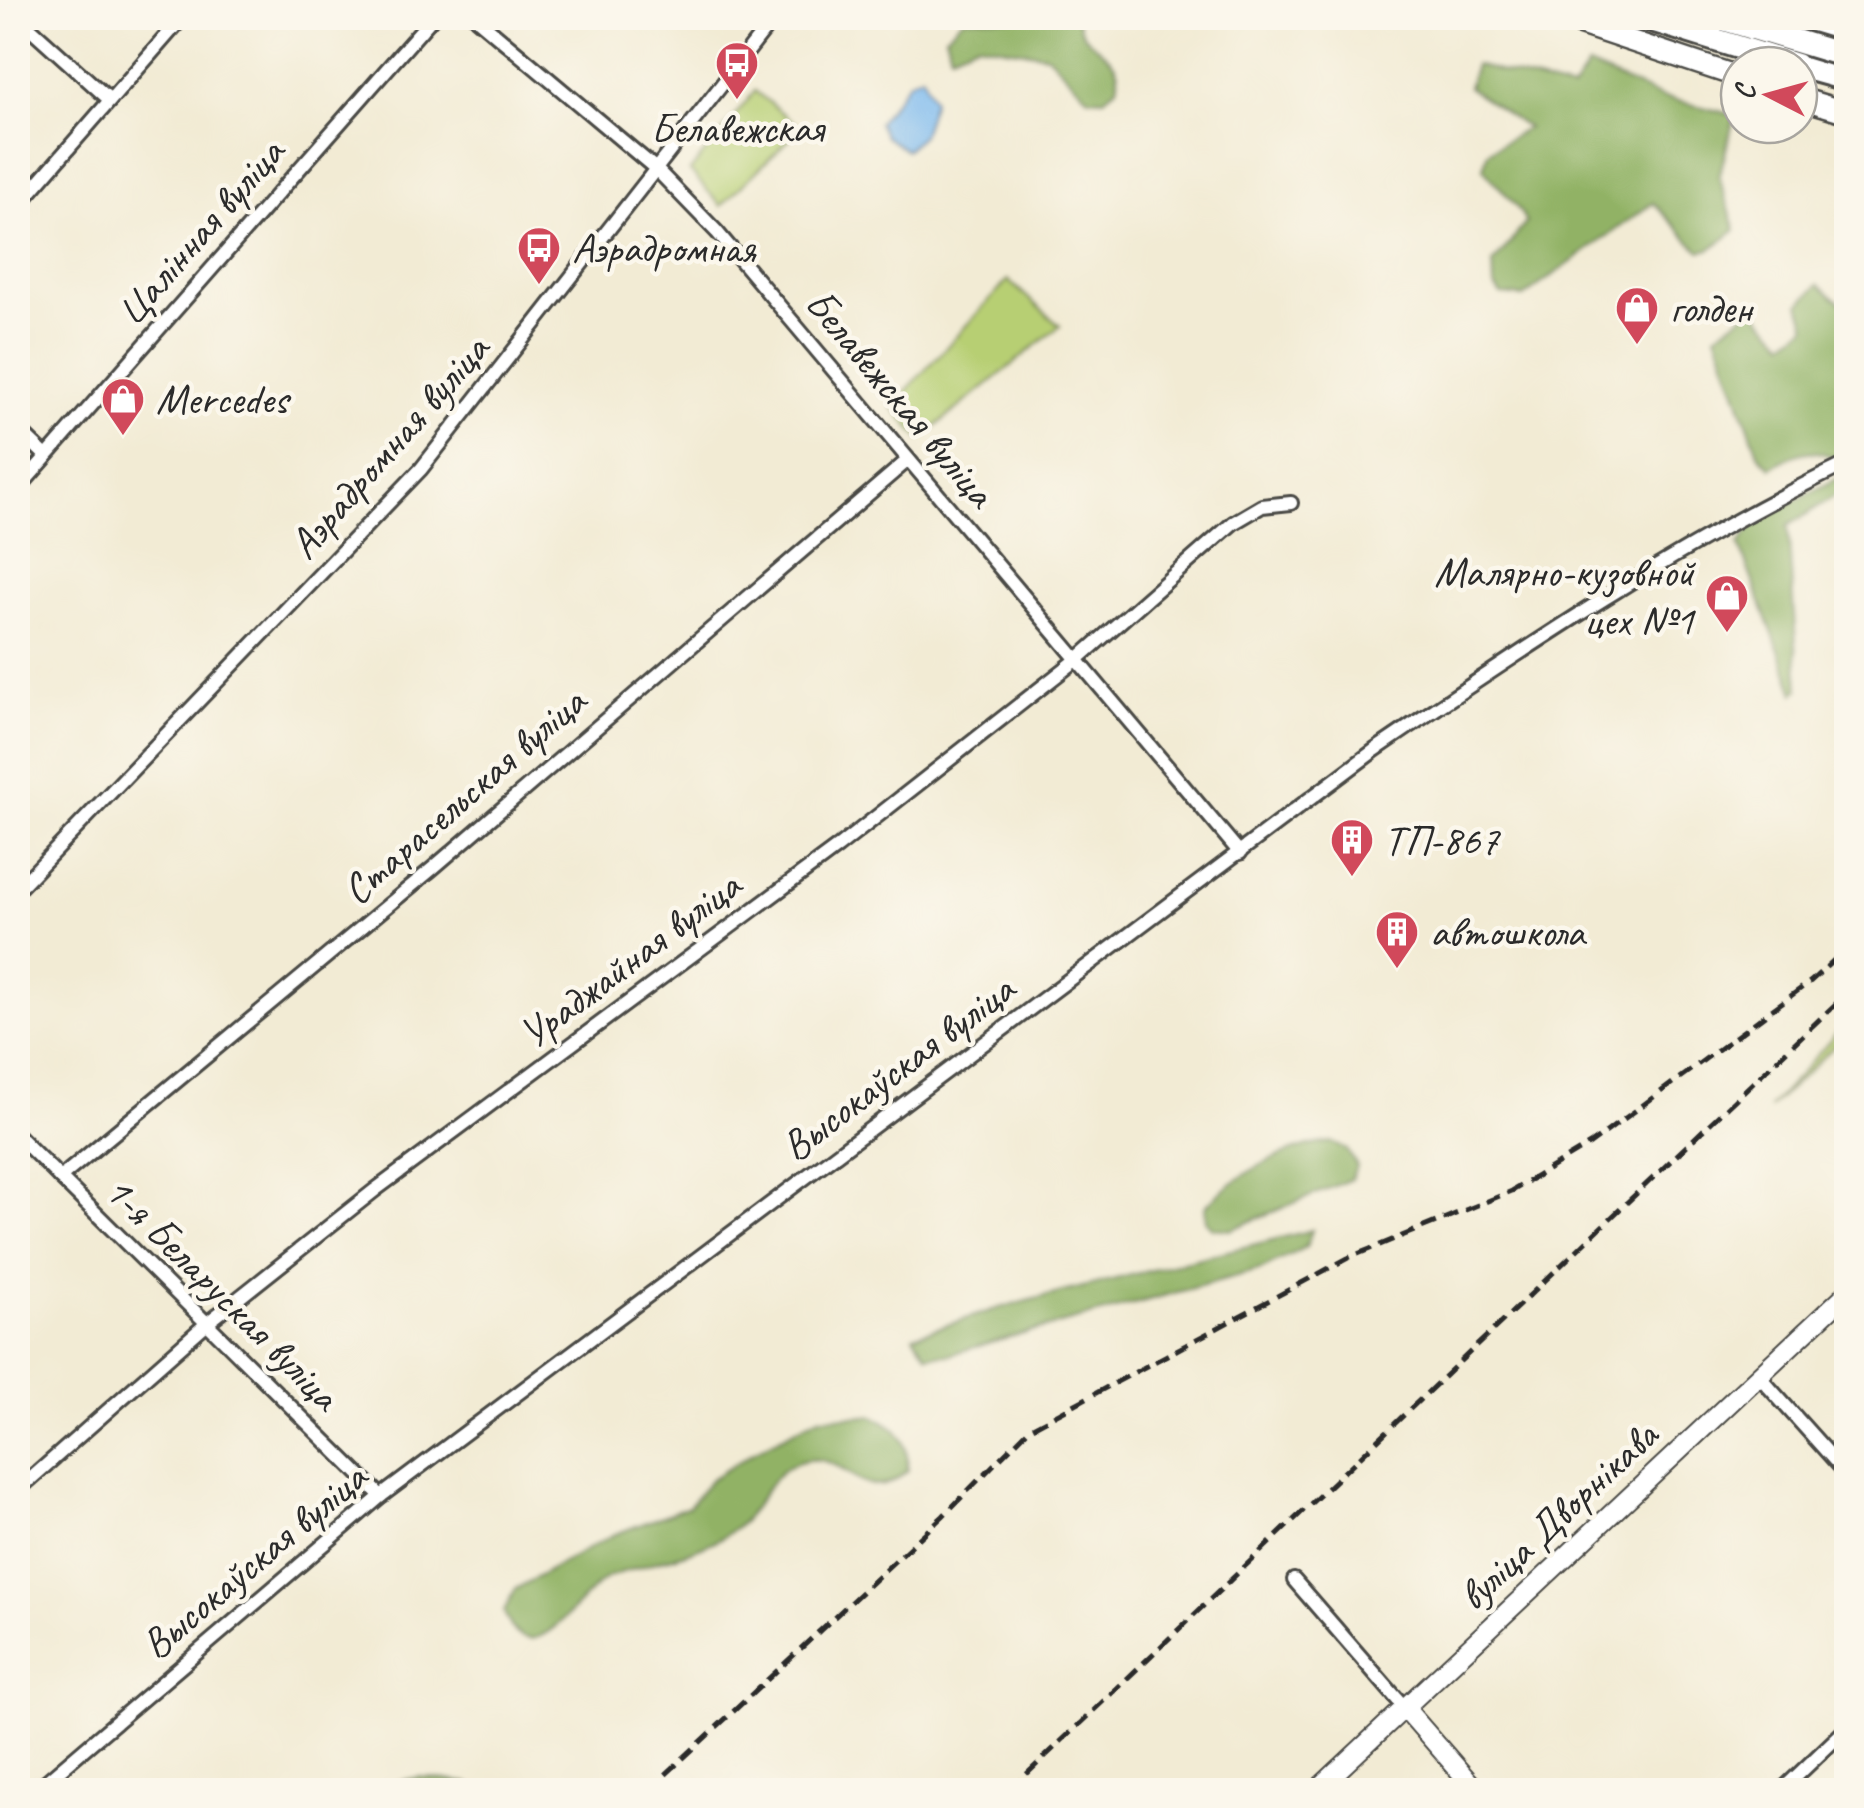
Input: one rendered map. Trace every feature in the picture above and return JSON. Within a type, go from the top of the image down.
[{"type":"highway","points":[[1645,18],[1732,45]]},
{"type":"highway","points":[[1720,18],[1846,56]]},
{"type":"highway","points":[[1819,71],[1846,79]]},
{"type":"main road","points":[[1562,18],[1719,69]]},
{"type":"main road","points":[[1766,18],[1771,26],[1769,45]]},
{"type":"main road","points":[[1796,18],[1842,32]]},
{"type":"main road","points":[[1800,45],[1811,35],[1842,32]]},
{"type":"main road","points":[[1819,103],[1846,112]]},
{"type":"main road","name":"вуліца Дворнікава","points":[[1317,1790],[1846,1294]]},
{"type":"main road","points":[[1404,1707],[1476,1790]]},
{"type":"street","points":[[19,18],[110,100]]},
{"type":"street","points":[[18,206],[182,18]]},
{"type":"street","name":"Цалінная вуліца","points":[[18,490],[432,18]]},
{"type":"street","name":"Белавежская вуліца","points":[[476,18],[656,169],[738,256],[1240,853]]},
{"type":"street","name":"Аэрадромная вуліца","points":[[18,889],[422,469],[774,18]]},
{"type":"street","points":[[18,430],[46,456]]},
{"type":"street","name":"Старасельская вуліца","points":[[60,1178],[434,868],[908,460]]},
{"type":"street","name":"Высокаўская вуліца","points":[[36,1790],[381,1496],[1374,750],[1520,652],[1758,506],[1846,464]]},
{"type":"street","name":"Ураджайная вуліца","points":[[20,1482],[206,1324],[376,1190],[838,847],[1079,658],[1233,523],[1262,506],[1292,503]]},
{"type":"street","name":"1-я Беларуская вуліца","points":[[18,1136],[381,1496]]},
{"type":"street","points":[[1759,1376],[1846,1472]]},
{"type":"street","points":[[1294,1580],[1404,1707]]},
{"type":"street","points":[[1782,1790],[1846,1729]]},
{"type":"green space","points":[[964,18],[1077,18],[1086,37],[1115,65],[1117,87],[1104,98],[1088,97],[1047,55],[977,43],[951,54],[945,36]]},
{"type":"green space","points":[[1475,65],[1572,90],[1588,66],[1661,97],[1719,111],[1719,145],[1727,145],[1719,177],[1736,230],[1711,249],[1700,251],[1653,203],[1523,297],[1501,295],[1494,285],[1493,264],[1526,223],[1483,168],[1488,152],[1527,128],[1468,87]]},
{"type":"green space","points":[[755,91],[801,128],[721,206],[690,171]]},
{"type":"green space","points":[[1008,280],[1060,326],[920,439],[892,406]]},
{"type":"green space","points":[[1818,285],[1846,306],[1846,457],[1839,461],[1820,453],[1804,452],[1771,467],[1759,456],[1716,334],[1753,308],[1785,342],[1807,326],[1800,304]]},
{"type":"green space","points":[[1846,474],[1846,489],[1788,526],[1799,690],[1795,693],[1739,545],[1755,521]]},
{"type":"green space","points":[[1846,1023],[1846,1035],[1768,1109]]},
{"type":"green space","points":[[1331,1142],[1347,1150],[1357,1166],[1351,1179],[1230,1230],[1213,1228],[1206,1221],[1205,1207],[1247,1173],[1298,1149]]},
{"type":"green space","points":[[1312,1230],[1306,1247],[1262,1269],[950,1354],[927,1355],[913,1336],[999,1308]]},
{"type":"green space","points":[[872,1416],[896,1430],[904,1443],[908,1470],[892,1482],[867,1484],[822,1460],[794,1464],[774,1479],[742,1522],[719,1539],[611,1576],[542,1635],[528,1639],[515,1632],[504,1612],[514,1590],[613,1535],[689,1506],[710,1480],[819,1417]]},
{"type":"green space","points":[[419,1777],[468,1783],[478,1790],[380,1790],[388,1784]]},
{"type":"water","points":[[922,75],[933,100],[922,135],[906,150],[885,137],[878,123],[909,81]]},
{"type":"railway","points":[[649,1790],[943,1516],[1029,1429],[1348,1258],[1512,1191],[1590,1144],[1811,981],[1846,949]]},
{"type":"railway","points":[[1010,1790],[1846,994]]},
{"type":"place","name":"Белавежская","points":[[737,101]]},
{"type":"place","name":"Аэрадромная","points":[[539,286]]},
{"type":"place","name":"голден","points":[[1637,346]]},
{"type":"place","name":"Mercedes","points":[[123,437]]},
{"type":"place","name":"Малярно-кузовной цех №1","points":[[1727,634]]},
{"type":"place","name":"ТП-867","points":[[1352,878]]},
{"type":"place","name":"автошкола","points":[[1397,970]]}]
